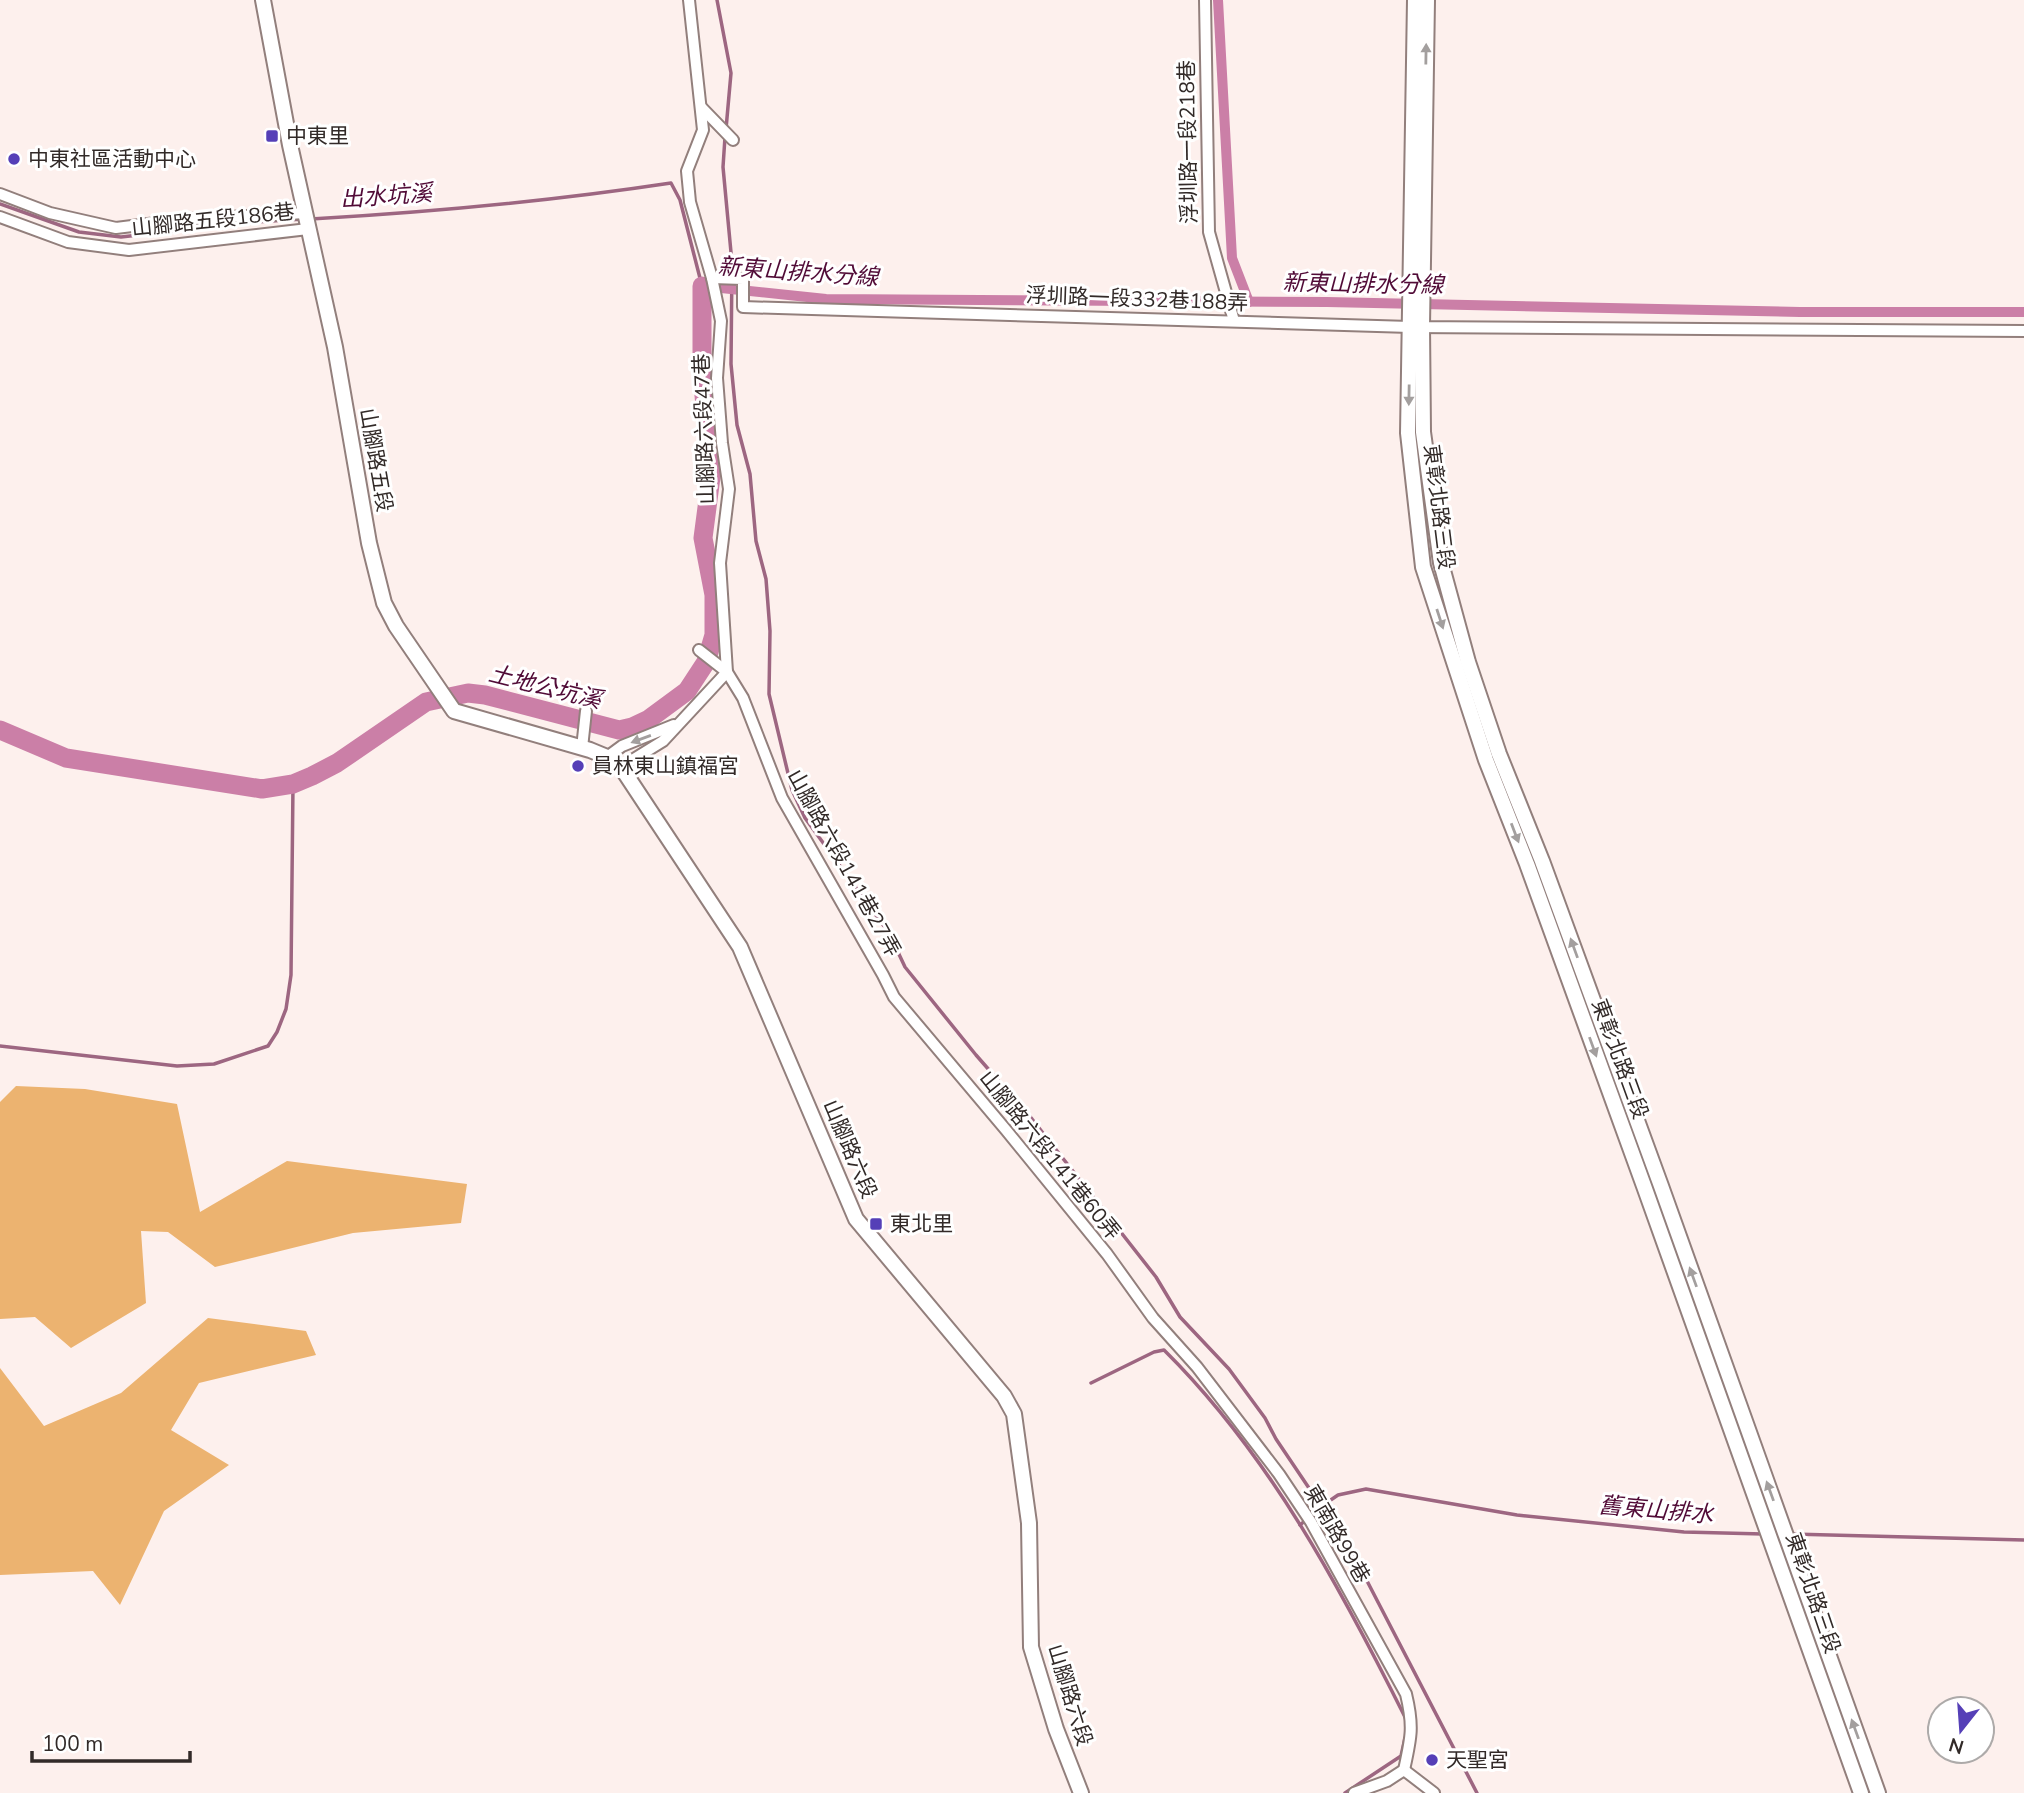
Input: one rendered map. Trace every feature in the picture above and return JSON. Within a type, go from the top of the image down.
[{"type":"street","points":[[0,194],[50,213],[116,228],[188,219],[306,213],[290,145],[263,0]]},
{"type":"street","name":"山腳路六段47巷","points":[[690,0],[703,130],[687,171],[690,202],[712,278],[721,321],[718,378],[722,443],[729,489],[720,563],[727,672]]},
{"type":"street","name":"浮圳路一段218巷","points":[[1205,0],[1209,232],[1234,321]]},
{"type":"street","points":[[1415,0],[1416,326]]},
{"type":"street","points":[[1416,294],[1427,0]]},
{"type":"street","points":[[701,107],[733,140]]},
{"type":"street","name":"山腳路五段","points":[[306,213],[335,347],[369,543],[384,603],[396,626],[454,711]]},
{"type":"street","name":"山腳路五段186巷","points":[[0,217],[68,242],[129,250],[309,229]]},
{"type":"street","name":"浮圳路一段332巷188弄","points":[[712,278],[743,279],[743,307],[1416,326],[2024,331]]},
{"type":"street","name":"東彰北路三段","points":[[1416,326],[1408,433],[1423,567],[1486,760],[1527,864],[1861,1793]]},
{"type":"street","name":"東彰北路三段","points":[[1416,326],[1423,432],[1441,563],[1468,662],[1499,754],[1542,862],[1656,1173],[1878,1793]]},
{"type":"street","points":[[621,767],[663,741],[727,672],[699,650]]},
{"type":"street","name":"山腳路六段141巷27弄","points":[[727,672],[743,698],[782,798],[894,997]]},
{"type":"street","name":"山腳路六段","points":[[454,711],[582,748],[607,757],[621,767],[740,947],[856,1219],[1004,1396],[1014,1414],[1029,1523],[1031,1647],[1056,1729],[1081,1793]]},
{"type":"street","points":[[582,748],[586,711]]},
{"type":"street","points":[[607,757],[622,746],[676,724]]},
{"type":"street","name":"山腳路六段141巷60弄","points":[[894,997],[1065,1202],[1172,1341]]},
{"type":"street","name":"東南路99巷","points":[[1172,1341],[1197,1367],[1279,1474],[1311,1522],[1406,1694],[1412,1719],[1412,1735],[1404,1770]]},
{"type":"street","points":[[1354,1793],[1404,1770],[1434,1793]]},
{"type":"shaded area","points":[[16,1086],[85,1089],[177,1104],[200,1212],[287,1161],[467,1184],[461,1223],[353,1233],[215,1267],[168,1232],[141,1231],[146,1303],[71,1348],[35,1317],[0,1319],[0,1102]]},
{"type":"shaded area","points":[[208,1318],[306,1331],[316,1355],[199,1383],[171,1430],[229,1465],[164,1511],[120,1605],[93,1571],[0,1575],[0,1368],[44,1426],[121,1393]]},
{"type":"waterway","points":[[717,0],[731,73],[726,129]]},
{"type":"waterway","points":[[1218,0],[1232,258],[1249,302]]},
{"type":"waterway","points":[[725,137],[723,167],[732,263],[731,364],[737,425],[750,474],[756,541],[766,579],[770,631],[769,694],[792,790],[805,818],[889,933],[905,967],[1032,1119],[1156,1277],[1180,1317],[1229,1369],[1265,1418],[1276,1439],[1352,1552],[1477,1793]]},
{"type":"waterway","name":"出水坑溪","points":[[311,219],[492,205],[671,183],[680,200],[702,286]]},
{"type":"waterway","name":"出水坑溪","points":[[0,204],[79,232],[121,237],[304,219]]},
{"type":"waterway","name":"新東山排水分線","points":[[702,286],[826,299],[1327,302],[1800,312],[2024,312]]},
{"type":"waterway","name":"土地公坑溪","points":[[0,730],[66,758],[262,789],[293,784],[337,763],[426,702],[468,693],[485,695],[619,730],[649,719],[687,691],[706,662],[714,635],[714,595],[703,538],[711,477],[702,372],[702,286]]},
{"type":"waterway","points":[[0,1046],[177,1066],[214,1064],[268,1046],[286,1009],[291,975],[293,784]]},
{"type":"waterway","points":[[1091,1383],[1154,1352],[1164,1350],[1202,1391],[1270,1479],[1329,1573],[1407,1721]]},
{"type":"waterway","name":"舊東山排水","points":[[1300,1525],[1338,1495],[1366,1489],[1517,1515],[1684,1532],[1763,1534]]},
{"type":"waterway","name":"舊東山排水","points":[[1791,1534],[2024,1540]]},
{"type":"waterway","points":[[1345,1793],[1401,1756],[1405,1738]]},
{"type":"place","name":"中東里","points":[[272,136]]},
{"type":"place","name":"中東社區活動中心","points":[[14,159]]},
{"type":"place","name":"員林東山鎮福宮","points":[[578,766]]},
{"type":"place","name":"東北里","points":[[876,1224]]},
{"type":"place","name":"天聖宮","points":[[1432,1760]]}]
